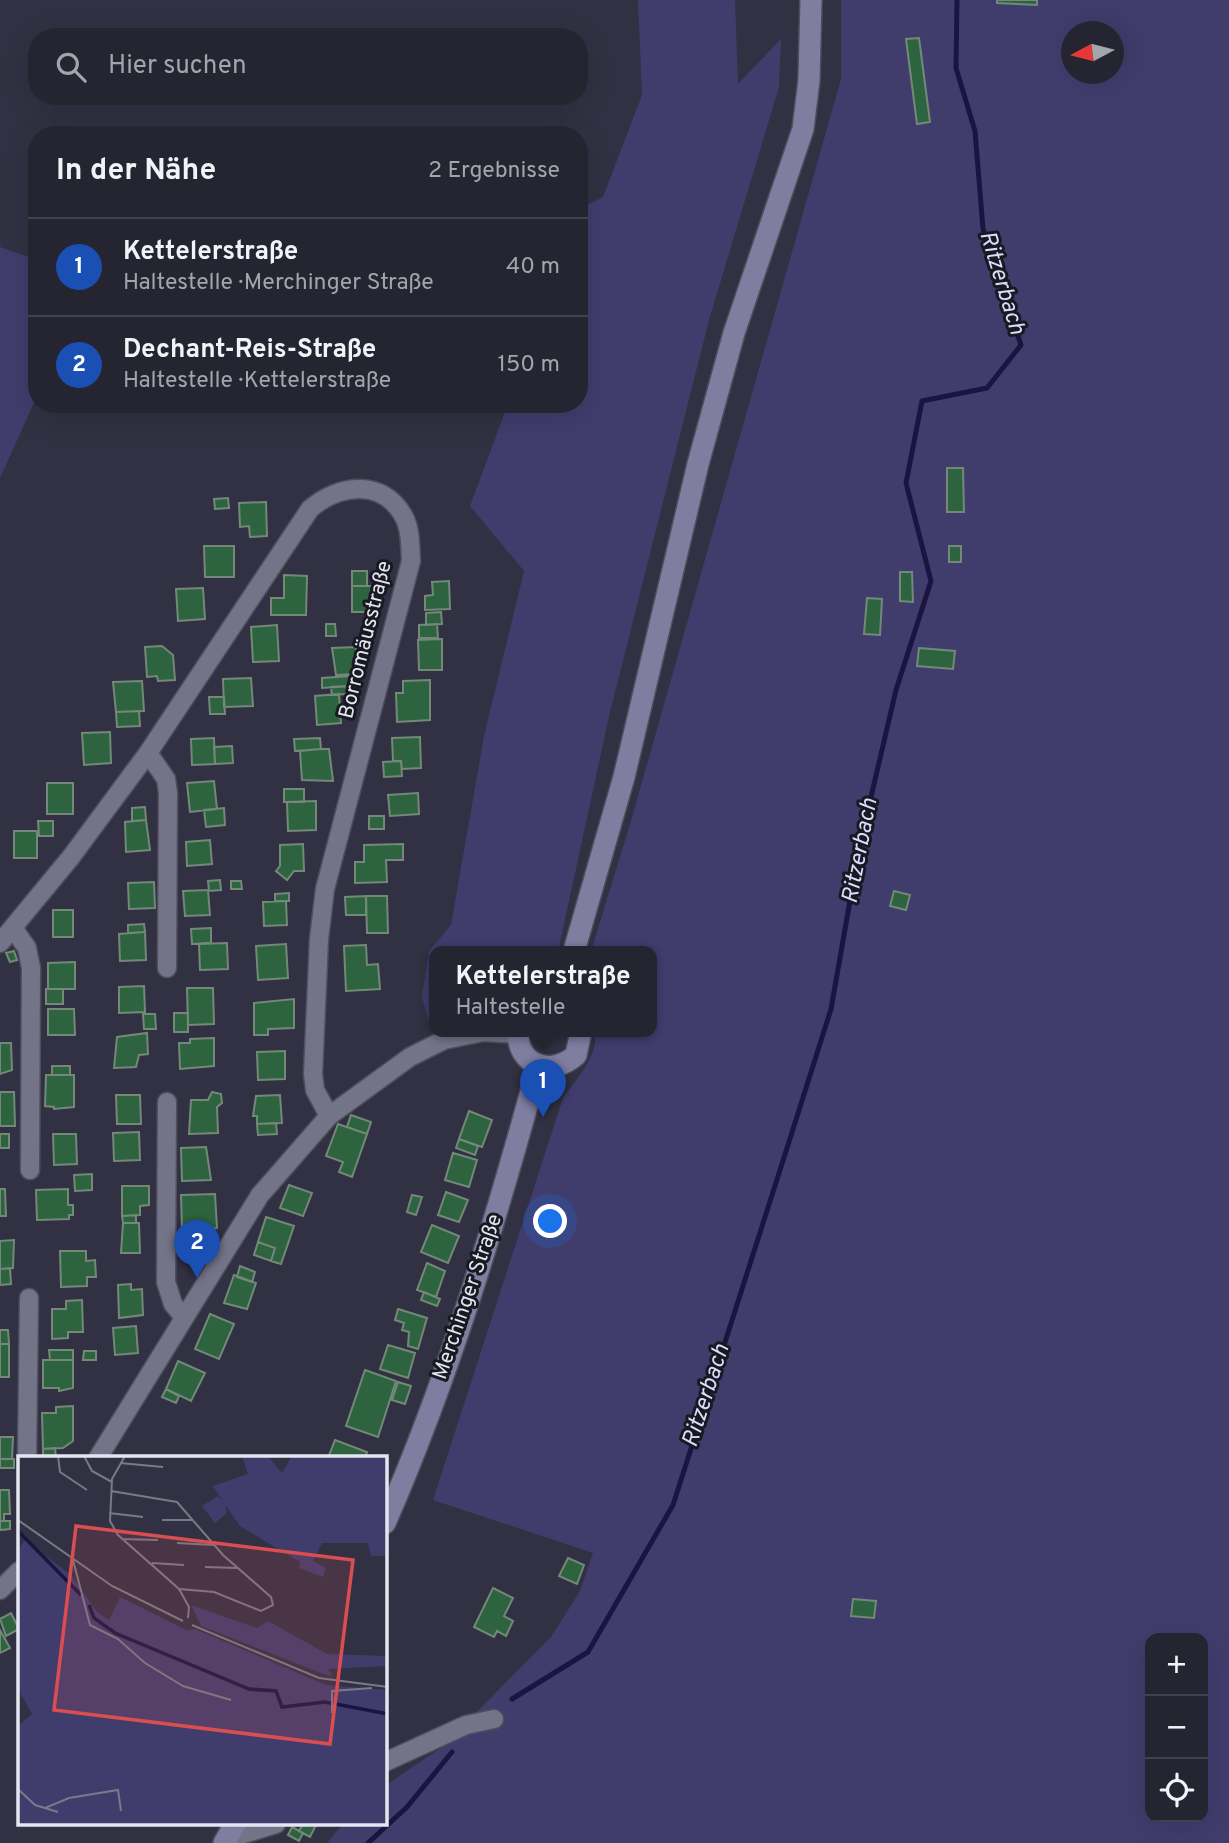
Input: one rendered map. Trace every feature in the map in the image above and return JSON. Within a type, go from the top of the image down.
[{"type":"street","points":[[575,946],[626,766],[698,464],[734,333],[803,129],[809,80],[811,6]]},
{"type":"street","name":"Borromäusstraße","points":[[0,943],[71,858],[148,753],[310,509],[324,496],[363,488],[378,491],[394,503],[405,519],[411,561],[325,889],[319,939],[313,1074],[315,1090],[329,1116]]},
{"type":"street","points":[[148,753],[166,779],[168,793],[167,968]]},
{"type":"street","points":[[13,928],[27,948],[31,968],[30,1170]]},
{"type":"street","points":[[98,1456],[260,1195],[329,1116],[410,1057],[444,1040],[459,1037]]},
{"type":"street","points":[[519,1037],[523,1053],[538,1066],[559,1067],[568,1062],[580,1046],[581,1037]]},
{"type":"street","name":"Merchinger Straße","points":[[387,1519],[404,1481],[486,1248],[538,1066]]},
{"type":"street","points":[[167,1102],[166,1282],[173,1304],[183,1316]]},
{"type":"street","points":[[27,1456],[29,1298]]},
{"type":"street","points":[[0,1590],[18,1572]]},
{"type":"street","points":[[387,1761],[466,1724],[494,1719]]},
{"type":"street","points":[[229,1835],[256,1832],[271,1826]]},
{"type":"shaded area","points":[[638,0],[735,0],[738,84],[781,39],[779,87],[709,320],[610,712],[559,946],[433,946],[451,925],[484,736],[524,571],[470,506],[505,413],[588,413],[588,204],[603,197],[642,95]]},
{"type":"shaded area","points":[[841,0],[1229,0],[1229,1843],[327,1843],[341,1826],[387,1826],[387,1785],[442,1747],[551,1637],[580,1591],[593,1553],[433,1500],[563,1098],[590,1058],[595,1037],[657,1037],[657,946],[593,946],[631,821],[841,79]]},
{"type":"shaded area","points":[[0,247],[28,257],[29,413],[0,478]]},
{"type":"shaded area","points":[[429,951],[429,1022],[422,997]]},
{"type":"building","points":[[997,0],[1037,0],[1037,5],[997,3]]},
{"type":"building","points":[[919,38],[930,122],[917,124],[906,39]]},
{"type":"building","points":[[947,468],[963,468],[964,512],[947,512]]},
{"type":"building","points":[[228,498],[229,508],[215,509],[214,499]]},
{"type":"building","points":[[266,502],[267,536],[250,537],[249,526],[240,527],[239,503]]},
{"type":"building","points":[[204,546],[234,546],[234,577],[205,577]]},
{"type":"building","points":[[949,546],[961,546],[961,562],[949,562]]},
{"type":"building","points":[[352,571],[367,571],[367,586],[352,586]]},
{"type":"building","points":[[900,572],[912,572],[913,602],[900,601]]},
{"type":"building","points":[[284,575],[307,576],[306,615],[271,615],[271,598],[284,598]]},
{"type":"building","points":[[449,581],[450,609],[425,610],[425,596],[433,595],[432,582]]},
{"type":"building","points":[[352,586],[376,586],[376,612],[352,612]]},
{"type":"building","points":[[203,588],[205,619],[178,621],[176,589]]},
{"type":"building","points":[[867,598],[882,599],[880,635],[864,634]]},
{"type":"building","points":[[441,612],[442,624],[426,625],[426,613]]},
{"type":"building","points":[[326,624],[335,624],[336,636],[326,636]]},
{"type":"building","points":[[437,624],[438,638],[419,638],[419,625]]},
{"type":"building","points":[[277,625],[279,661],[253,662],[251,627]]},
{"type":"building","points":[[442,639],[442,670],[419,670],[418,640]]},
{"type":"building","points":[[162,646],[173,655],[175,680],[158,681],[157,676],[147,677],[145,647]]},
{"type":"building","points":[[356,647],[358,674],[336,675],[332,648]]},
{"type":"building","points":[[919,648],[955,651],[953,669],[917,666]]},
{"type":"building","points":[[351,676],[351,686],[322,688],[322,678]]},
{"type":"building","points":[[251,678],[253,706],[224,707],[223,679]]},
{"type":"building","points":[[430,680],[430,720],[397,722],[396,693],[403,693],[403,681]]},
{"type":"building","points":[[142,681],[144,711],[116,712],[113,682]]},
{"type":"building","points":[[346,686],[346,694],[332,695],[331,687]]},
{"type":"building","points":[[339,694],[341,723],[317,725],[315,696]]},
{"type":"building","points":[[209,697],[224,697],[225,714],[210,714]]},
{"type":"building","points":[[139,711],[140,726],[117,727],[116,712]]},
{"type":"building","points":[[110,732],[111,763],[84,765],[82,733]]},
{"type":"building","points":[[420,737],[421,768],[402,769],[401,761],[393,761],[392,738]]},
{"type":"building","points":[[214,738],[215,764],[192,765],[191,739]]},
{"type":"building","points":[[320,738],[321,749],[295,751],[294,739]]},
{"type":"building","points":[[232,746],[233,763],[215,764],[214,747]]},
{"type":"building","points":[[329,749],[333,781],[302,780],[300,751]]},
{"type":"building","points":[[401,761],[402,776],[384,777],[383,762]]},
{"type":"building","points":[[214,781],[217,809],[190,812],[187,783]]},
{"type":"building","points":[[47,783],[73,783],[73,814],[47,814]]},
{"type":"building","points":[[284,789],[304,789],[304,802],[284,802]]},
{"type":"building","points":[[418,793],[419,814],[390,816],[388,795]]},
{"type":"building","points":[[316,801],[316,830],[288,831],[287,802]]},
{"type":"building","points":[[145,807],[146,820],[132,821],[132,808]]},
{"type":"building","points":[[224,808],[225,825],[206,827],[204,810]]},
{"type":"building","points":[[369,816],[384,816],[384,829],[369,829]]},
{"type":"building","points":[[146,820],[150,850],[126,852],[125,822]]},
{"type":"building","points":[[38,821],[53,821],[53,836],[39,836]]},
{"type":"building","points":[[14,831],[37,831],[37,858],[14,858]]},
{"type":"building","points":[[210,840],[212,864],[187,866],[186,842]]},
{"type":"building","points":[[303,844],[304,871],[294,871],[287,880],[276,871],[280,866],[280,845]]},
{"type":"building","points":[[403,844],[403,860],[386,860],[387,882],[355,883],[355,862],[364,862],[364,845]]},
{"type":"building","points":[[220,880],[221,890],[209,891],[208,881]]},
{"type":"building","points":[[231,881],[241,881],[242,889],[231,889]]},
{"type":"building","points":[[154,882],[155,908],[129,909],[128,883]]},
{"type":"building","points":[[208,890],[210,915],[185,916],[183,891]]},
{"type":"building","points":[[894,891],[910,895],[906,910],[890,906]]},
{"type":"building","points":[[289,893],[289,901],[275,901],[275,894]]},
{"type":"building","points":[[366,896],[387,896],[388,933],[367,933]]},
{"type":"building","points":[[366,896],[366,915],[346,915],[345,897]]},
{"type":"building","points":[[286,901],[287,925],[264,926],[263,902]]},
{"type":"building","points":[[53,910],[73,910],[73,937],[53,937]]},
{"type":"building","points":[[144,924],[145,932],[128,933],[128,925]]},
{"type":"building","points":[[211,928],[211,943],[192,944],[191,929]]},
{"type":"building","points":[[145,932],[146,960],[120,961],[119,934]]},
{"type":"building","points":[[227,943],[228,969],[200,970],[199,944]]},
{"type":"building","points":[[286,944],[288,978],[258,980],[256,946]]},
{"type":"building","points":[[366,945],[367,965],[378,964],[380,989],[346,991],[344,946]]},
{"type":"building","points":[[14,951],[17,960],[10,962],[6,953]]},
{"type":"building","points":[[75,962],[75,989],[48,989],[48,963]]},
{"type":"building","points":[[144,986],[145,1012],[119,1013],[119,987]]},
{"type":"building","points":[[187,988],[213,988],[214,1024],[188,1025]]},
{"type":"building","points":[[46,989],[63,989],[63,1004],[46,1004]]},
{"type":"building","points":[[294,999],[294,1028],[268,1029],[268,1035],[254,1035],[254,1003]]},
{"type":"building","points":[[48,1009],[74,1009],[75,1035],[48,1035]]},
{"type":"building","points":[[174,1013],[188,1013],[188,1032],[174,1032]]},
{"type":"building","points":[[143,1014],[155,1014],[156,1029],[144,1029]]},
{"type":"building","points":[[147,1033],[148,1054],[139,1055],[136,1067],[114,1068],[117,1037]]},
{"type":"building","points":[[214,1038],[214,1066],[180,1069],[179,1043],[190,1043],[190,1039]]},
{"type":"building","points":[[0,1043],[11,1043],[12,1070],[0,1074]]},
{"type":"building","points":[[285,1051],[285,1079],[258,1080],[257,1052]]},
{"type":"building","points":[[52,1066],[70,1066],[70,1075],[52,1075]]},
{"type":"building","points":[[46,1075],[74,1075],[74,1107],[54,1109],[45,1106]]},
{"type":"building","points":[[0,1092],[14,1092],[15,1126],[0,1126]]},
{"type":"building","points":[[212,1092],[221,1094],[222,1103],[217,1107],[218,1133],[189,1134],[191,1100],[208,1100]]},
{"type":"building","points":[[116,1095],[140,1095],[141,1124],[117,1124]]},
{"type":"building","points":[[280,1095],[282,1123],[257,1124],[257,1116],[253,1116],[256,1096]]},
{"type":"building","points":[[469,1111],[492,1120],[482,1147],[459,1139]]},
{"type":"building","points":[[351,1115],[371,1122],[367,1134],[347,1127]]},
{"type":"building","points":[[276,1123],[277,1134],[258,1135],[257,1124]]},
{"type":"building","points":[[338,1124],[367,1134],[352,1177],[339,1172],[343,1162],[326,1156]]},
{"type":"building","points":[[139,1132],[140,1160],[114,1161],[113,1133]]},
{"type":"building","points":[[0,1134],[9,1134],[9,1148],[0,1148]]},
{"type":"building","points":[[53,1134],[76,1134],[77,1164],[54,1165]]},
{"type":"building","points":[[459,1139],[478,1146],[475,1155],[456,1148]]},
{"type":"building","points":[[206,1147],[211,1180],[182,1181],[181,1148]]},
{"type":"building","points":[[453,1153],[477,1160],[469,1187],[445,1180]]},
{"type":"building","points":[[92,1174],[92,1190],[75,1191],[74,1175]]},
{"type":"building","points":[[289,1185],[312,1193],[303,1216],[280,1208]]},
{"type":"building","points":[[122,1186],[149,1186],[149,1205],[140,1206],[140,1215],[122,1216]]},
{"type":"building","points":[[0,1189],[5,1189],[6,1216],[0,1216]]},
{"type":"building","points":[[68,1189],[68,1205],[73,1205],[73,1215],[69,1215],[69,1219],[37,1220],[36,1190]]},
{"type":"building","points":[[446,1192],[468,1200],[459,1222],[438,1215]]},
{"type":"building","points":[[215,1194],[217,1228],[182,1229],[181,1195]]},
{"type":"building","points":[[412,1195],[422,1197],[416,1215],[407,1212]]},
{"type":"building","points":[[136,1215],[136,1223],[123,1223],[122,1216]]},
{"type":"building","points":[[266,1217],[294,1226],[281,1264],[271,1261],[275,1248],[258,1242]]},
{"type":"building","points":[[123,1223],[139,1223],[140,1253],[121,1253]]},
{"type":"building","points":[[432,1225],[459,1236],[448,1263],[421,1252]]},
{"type":"building","points":[[202,1228],[203,1242],[183,1243],[182,1229]]},
{"type":"building","points":[[14,1240],[13,1268],[0,1269],[0,1241]]},
{"type":"building","points":[[258,1242],[275,1248],[271,1261],[254,1255]]},
{"type":"building","points":[[60,1251],[86,1251],[86,1261],[95,1260],[96,1277],[87,1277],[87,1286],[61,1287]]},
{"type":"building","points":[[427,1263],[445,1271],[436,1297],[417,1290]]},
{"type":"building","points":[[240,1266],[255,1272],[252,1282],[237,1277]]},
{"type":"building","points":[[10,1268],[11,1284],[0,1285],[0,1269]]},
{"type":"building","points":[[234,1275],[256,1283],[247,1309],[224,1303]]},
{"type":"building","points":[[131,1284],[131,1290],[142,1289],[143,1315],[119,1318],[118,1285]]},
{"type":"building","points":[[424,1292],[440,1299],[437,1306],[421,1300]]},
{"type":"building","points":[[82,1300],[83,1332],[68,1332],[68,1338],[52,1339],[52,1309],[66,1309],[66,1301]]},
{"type":"building","points":[[398,1309],[427,1318],[418,1349],[408,1346],[409,1332],[402,1330],[404,1323],[395,1320]]},
{"type":"building","points":[[210,1314],[234,1324],[219,1359],[195,1349]]},
{"type":"building","points":[[136,1326],[138,1353],[115,1355],[113,1328]]},
{"type":"building","points":[[0,1330],[8,1330],[9,1344],[0,1344]]},
{"type":"building","points":[[0,1344],[9,1344],[9,1377],[0,1377]]},
{"type":"building","points":[[388,1345],[415,1353],[408,1378],[380,1369]]},
{"type":"building","points":[[49,1350],[73,1350],[73,1360],[50,1360]]},
{"type":"building","points":[[84,1351],[96,1351],[96,1360],[83,1360]]},
{"type":"building","points":[[43,1360],[73,1360],[73,1388],[59,1391],[59,1388],[43,1388]]},
{"type":"building","points":[[178,1361],[205,1373],[191,1401],[166,1389]]},
{"type":"building","points":[[365,1370],[396,1381],[378,1437],[346,1426]]},
{"type":"building","points":[[398,1382],[411,1386],[405,1404],[392,1400]]},
{"type":"building","points":[[166,1389],[179,1396],[176,1403],[162,1397]]},
{"type":"building","points":[[73,1406],[73,1441],[63,1448],[43,1449],[42,1413],[56,1413],[56,1407]]},
{"type":"building","points":[[0,1437],[13,1437],[12,1459],[0,1459]]},
{"type":"building","points":[[335,1440],[367,1452],[366,1456],[329,1456]]},
{"type":"building","points":[[55,1448],[56,1456],[43,1456],[43,1449]]},
{"type":"building","points":[[0,1459],[14,1459],[14,1468],[0,1468]]},
{"type":"building","points":[[0,1490],[9,1490],[10,1514],[4,1514],[4,1521],[0,1521]]},
{"type":"building","points":[[0,1521],[10,1521],[10,1529],[0,1530]]},
{"type":"building","points":[[568,1558],[584,1565],[577,1584],[559,1576]]},
{"type":"building","points":[[493,1588],[513,1598],[504,1616],[513,1621],[506,1636],[497,1631],[494,1637],[474,1627]]},
{"type":"building","points":[[853,1599],[876,1601],[874,1618],[851,1616]]},
{"type":"building","points":[[11,1613],[18,1630],[6,1636],[0,1619]]},
{"type":"building","points":[[0,1630],[10,1648],[0,1653]]},
{"type":"building","points":[[302,1826],[316,1826],[310,1837],[299,1831]]},
{"type":"building","points":[[292,1827],[303,1833],[299,1841],[288,1835]]},
{"type":"waterway","name":"Ritzerbach","points":[[512,1699],[588,1652],[673,1505],[831,1009],[860,844],[896,690],[931,581],[906,483],[922,401],[987,388],[1021,345],[983,229],[975,131],[956,68],[957,0]]},
{"type":"waterway","name":"Ritzerbach","points":[[387,1825],[407,1807],[452,1752]]},
{"type":"waterway","name":"Ritzerbach","points":[[368,1843],[386,1826]]},
{"type":"place","name":"Kettelerstraße","points":[[543,1117]]},
{"type":"place","name":"Dechant-Reis-Straße","points":[[197,1278]]}]
